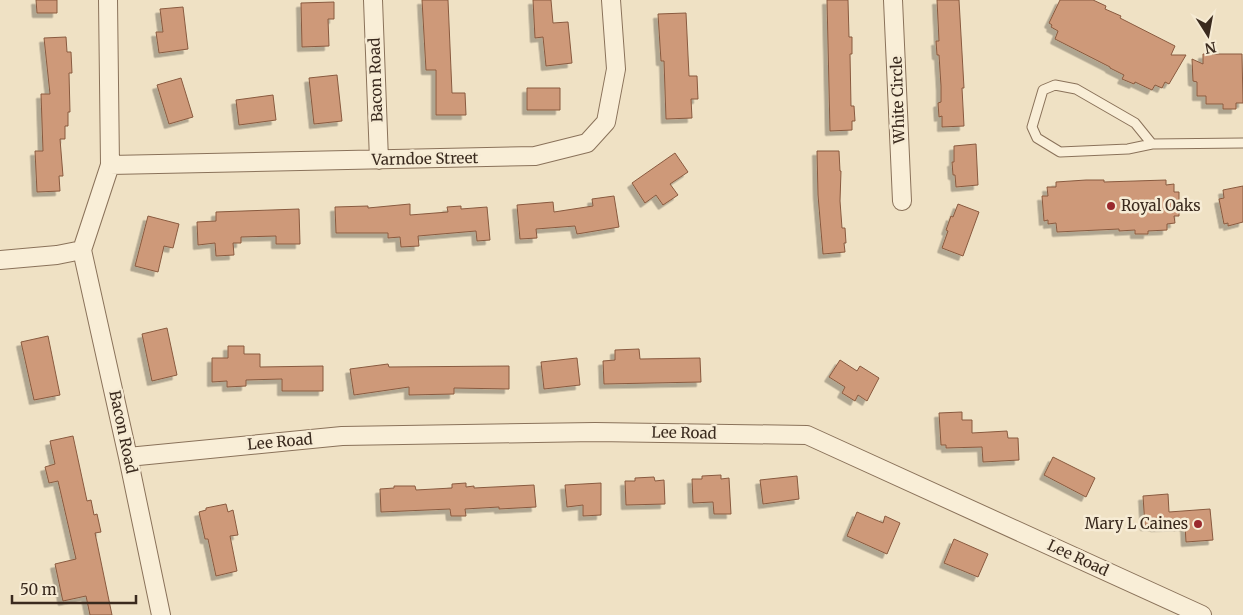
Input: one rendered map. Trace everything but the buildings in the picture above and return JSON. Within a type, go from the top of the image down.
[{"type":"street","points":[[0,260],[57,255],[82,250],[110,165],[108,0]]},
{"type":"street","name":"Bacon Road","points":[[373,0],[379,160]]},
{"type":"street","name":"Varndoe Street","points":[[110,165],[534,156],[587,143],[606,122],[616,69],[611,0]]},
{"type":"street","name":"White Circle","points":[[893,0],[902,201]]},
{"type":"street","name":"Bacon Road","points":[[82,250],[161,615]]},
{"type":"street","name":"Lee Road","points":[[128,457],[342,436],[595,432],[807,435],[1202,615]]},
{"type":"lane","points":[[1152,144],[1135,123],[1076,89],[1056,85],[1043,90],[1032,127],[1037,138],[1060,152],[1128,149],[1152,144],[1243,143]]},
{"type":"place","name":"Royal Oaks","points":[[1111,206]]},
{"type":"place","name":"Mary L Caines","points":[[1198,524]]}]
